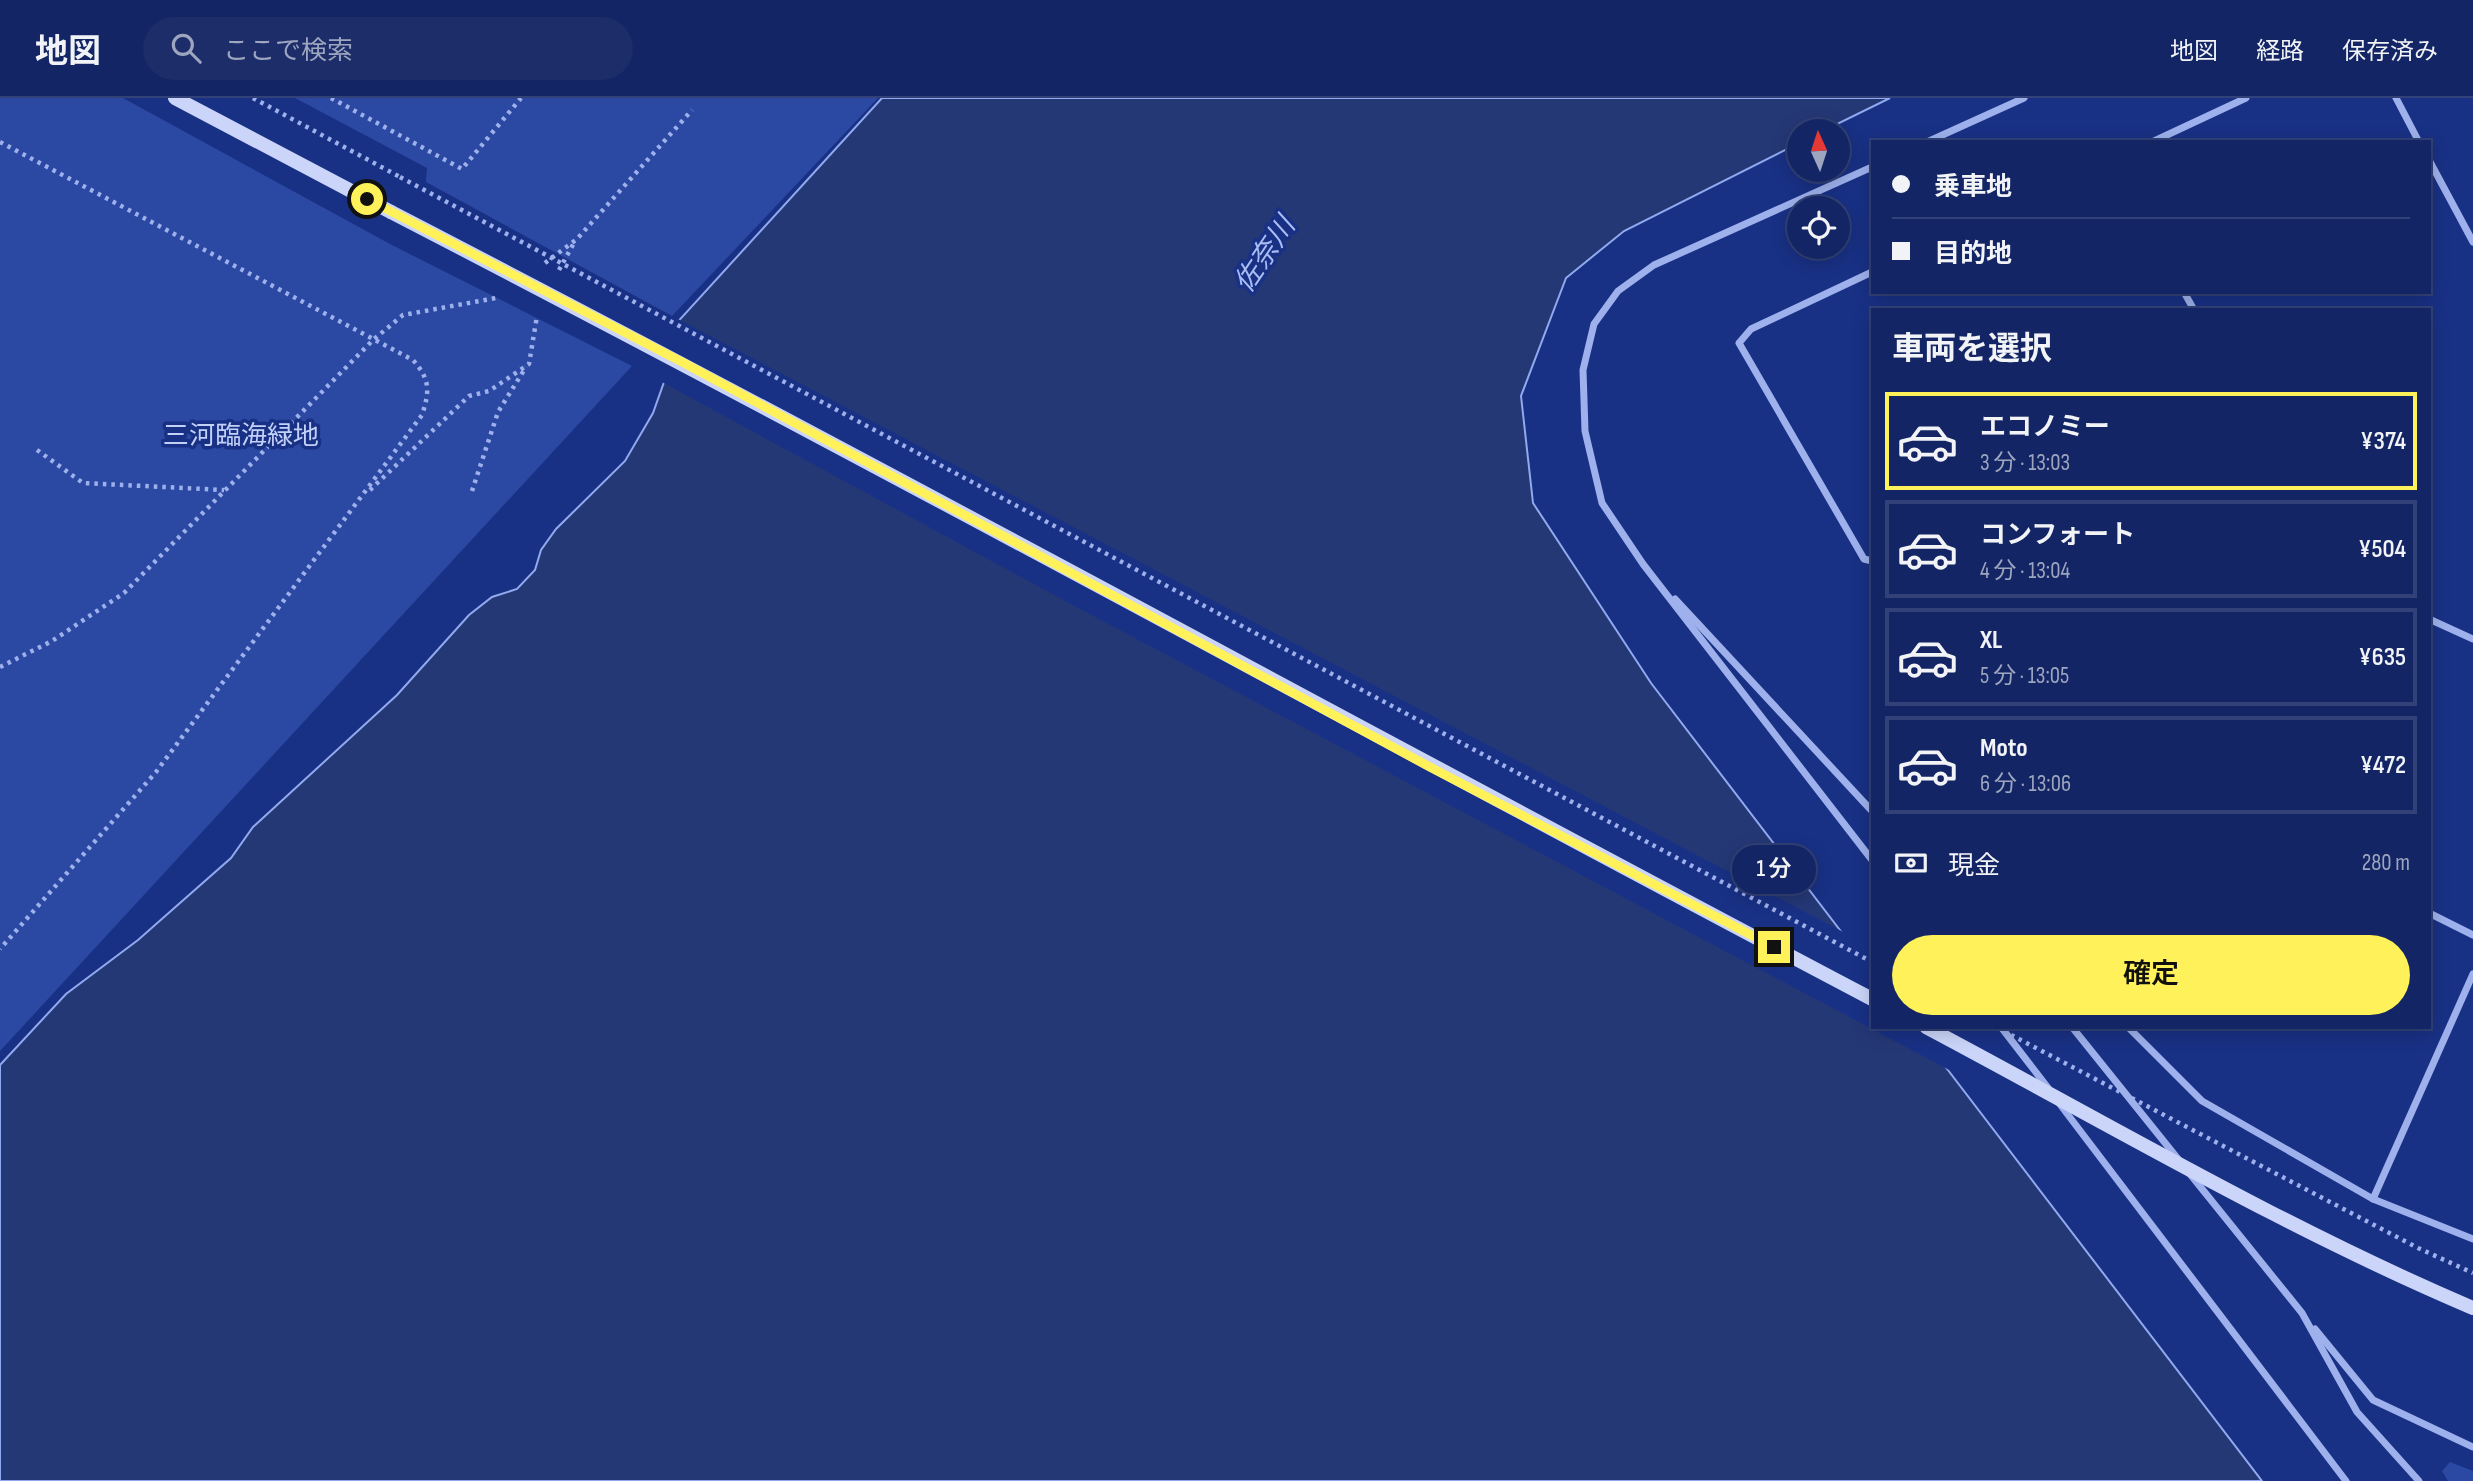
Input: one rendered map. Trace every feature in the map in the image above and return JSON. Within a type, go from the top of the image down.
[{"type":"street","points":[[175,98],[682,362],[1428,766],[1871,998]]},
{"type":"street","points":[[1931,140],[2024,98]]},
{"type":"street","points":[[2156,140],[2246,98]]},
{"type":"street","points":[[2396,98],[2418,140]]},
{"type":"street","points":[[2431,164],[2473,242]]},
{"type":"street","points":[[1871,167],[1654,265],[1618,291],[1594,324],[1583,369],[1585,431],[1602,503],[1643,564],[1871,859]]},
{"type":"street","points":[[1871,272],[1751,329],[1739,343],[1864,559],[1871,561]]},
{"type":"street","points":[[1643,564],[1871,810]]},
{"type":"street","points":[[2431,620],[2473,639]]},
{"type":"street","points":[[2431,914],[2473,935]]},
{"type":"street","points":[[2373,1199],[2473,974]]},
{"type":"street","points":[[1930,1029],[2271,1213],[2411,1282],[2473,1308]]},
{"type":"street","points":[[2003,1029],[2346,1481]]},
{"type":"street","points":[[2074,1029],[2373,1400],[2473,1447]]},
{"type":"street","points":[[2130,1029],[2202,1101],[2373,1199],[2473,1239]]},
{"type":"street","points":[[2302,1313],[2357,1412],[2419,1481]]},
{"type":"path","points":[[253,98],[1871,961]]},
{"type":"path","points":[[331,98],[462,169],[521,98]]},
{"type":"path","points":[[534,272],[577,239],[692,110]]},
{"type":"path","points":[[0,142],[413,359],[425,373],[429,387],[422,415],[156,772],[0,949]]},
{"type":"path","points":[[558,272],[577,239]]},
{"type":"path","points":[[0,667],[52,640],[124,593],[373,340],[403,315],[502,296]]},
{"type":"path","points":[[472,491],[498,412],[529,364],[539,305]]},
{"type":"path","points":[[362,498],[469,396],[489,391],[529,364]]},
{"type":"path","points":[[37,450],[83,483],[225,490]]},
{"type":"path","points":[[2000,1029],[2405,1241],[2473,1273]]},
{"type":"green space","name":"三河臨海緑地","points":[[0,98],[123,98],[390,244],[632,366],[0,1051]]},
{"type":"green space","points":[[295,98],[878,98],[672,316],[426,182],[427,168]]},
{"type":"green space","points":[[2450,1462],[2473,1471],[2473,1481],[2448,1481],[2442,1471]]},
{"type":"water","name":"佐奈川","points":[[882,98],[1890,98],[1847,119],[1787,119],[1787,149],[1624,231],[1566,278],[1521,396],[1533,503],[1651,683],[1871,971],[1871,1029],[1917,1029],[2262,1481],[0,1481],[0,1065],[66,994],[138,940],[231,858],[253,827],[397,695],[469,615],[492,597],[517,589],[535,570],[541,550],[556,529],[625,461],[653,413],[664,382],[662,339]]},
{"type":"pier","points":[[676,318],[1849,935],[1871,965],[1871,1028],[1067,602],[660,381],[659,339]]},
{"type":"pier","points":[[1872,1029],[1921,1029],[1955,1073]]},
{"type":"route","points":[[367,199],[682,362],[1428,766],[1774,947]]}]
